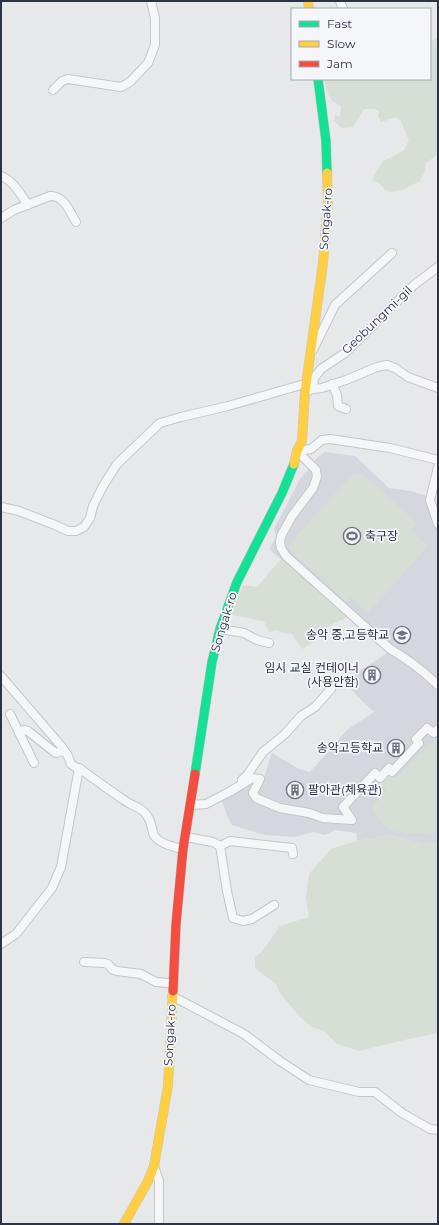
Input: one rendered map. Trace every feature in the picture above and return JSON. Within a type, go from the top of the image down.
[{"type":"main road","points":[[118,1224],[143,1180],[150,1164],[163,1087],[168,983],[179,848],[203,693],[221,611],[247,553],[272,503],[287,467],[294,440],[298,405],[307,389],[325,191],[323,152],[314,80]]},
{"type":"main road","name":"Songak-ro","points":[[124,1224],[154,1166],[168,1086],[176,924],[183,849],[212,662],[220,629],[237,582],[282,494],[302,441],[309,358],[323,263],[328,201],[326,141],[318,80]]},
{"type":"street","points":[[53,90],[62,81],[68,79],[121,87],[130,82],[148,63],[155,45],[155,18],[151,1]]},
{"type":"street","points":[[1,176],[7,178],[28,205]]},
{"type":"street","points":[[1,218],[14,210],[56,195],[62,199],[76,222]]},
{"type":"street","name":"Songak-ro","points":[[309,358],[335,305],[392,253]]},
{"type":"street","name":"Geobungmi-gil","points":[[307,389],[320,369],[344,353],[414,285],[438,267]]},
{"type":"street","points":[[1,507],[19,511],[55,524],[68,531],[76,532],[84,527],[90,518],[93,506],[103,486],[117,464],[160,423],[228,406],[332,384],[387,365],[408,376],[438,388]]},
{"type":"street","points":[[332,384],[337,395],[338,406],[346,409]]},
{"type":"street","points":[[297,451],[311,449],[322,440],[330,439],[390,448],[438,460]]},
{"type":"street","points":[[297,451],[316,470],[317,478],[313,488],[292,516],[281,536],[281,548],[286,556],[390,649],[405,657],[427,674],[438,685]]},
{"type":"street","points":[[438,467],[430,500],[435,505],[438,524]]},
{"type":"street","points":[[220,629],[244,633],[257,640],[269,643]]},
{"type":"street","points":[[1,676],[39,719],[64,751],[71,764],[79,768],[124,801],[136,808],[141,809],[151,821],[153,834],[169,846],[179,848]]},
{"type":"street","points":[[231,791],[248,774],[263,752],[285,734],[301,716],[316,707],[331,689]]},
{"type":"street","points":[[10,714],[34,763]]},
{"type":"street","points":[[191,805],[206,804],[252,778],[260,779],[253,793],[256,798],[280,808],[309,813],[323,818],[352,820],[343,807],[375,773],[380,778],[389,768],[392,772],[419,744],[416,739],[427,728],[434,733],[438,729]]},
{"type":"street","points":[[20,733],[24,730],[28,731],[56,753],[64,751]]},
{"type":"street","points":[[1,944],[16,934],[56,881],[62,867],[79,768]]},
{"type":"street","points":[[186,837],[213,842],[220,846]]},
{"type":"street","points":[[220,846],[230,841],[250,843],[292,848],[293,854]]},
{"type":"street","points":[[220,846],[233,918],[243,921],[252,919],[274,905]]},
{"type":"street","points":[[84,962],[108,964],[112,969],[117,971],[141,974],[156,982],[168,983]]},
{"type":"street","points":[[172,996],[244,1034],[280,1061],[309,1080],[359,1092],[375,1092],[402,1113],[430,1129],[438,1130]]},
{"type":"street","points":[[154,1166],[159,1181],[159,1224]]},
{"type":"shaded area","points":[[438,37],[438,154],[426,163],[424,173],[420,181],[402,190],[391,192],[385,190],[380,184],[372,180],[383,161],[404,150],[409,141],[401,121],[396,117],[381,122],[378,116],[379,112],[374,109],[364,109],[353,127],[342,128],[334,121],[335,115],[340,117],[341,106],[331,99],[325,81],[431,80],[431,42]]},
{"type":"shaded area","name":"송악 중,고등학교","points":[[325,452],[355,456],[389,488],[411,491],[427,496],[430,511],[438,531],[438,841],[424,845],[393,835],[357,841],[356,833],[335,830],[325,835],[313,832],[295,837],[265,835],[232,825],[222,801],[253,773],[264,777],[272,753],[299,769],[310,772],[347,730],[374,712],[357,696],[345,681],[387,653],[269,549],[277,536],[274,529],[300,479],[317,458]]},
{"type":"shaded area","points":[[360,473],[365,475],[417,523],[411,531],[428,546],[368,613],[351,598],[409,533],[347,602],[291,551],[289,546],[350,477],[354,474]]},
{"type":"shaded area","points":[[281,559],[347,617],[329,626],[312,643],[302,649],[292,634],[282,633],[278,630],[269,632],[264,621],[231,615],[243,585],[257,587]]},
{"type":"shaded area","points":[[438,737],[438,832],[409,834],[395,831],[383,824],[371,809],[386,790],[379,784],[388,774],[395,779]]},
{"type":"shaded area","points":[[393,835],[424,845],[438,841],[438,1033],[359,1051],[337,1044],[324,1031],[312,1027],[300,1017],[280,993],[276,984],[255,968],[255,957],[262,952],[280,926],[309,917],[306,898],[309,874],[331,849],[357,841]]},
{"type":"traffic: fast","points":[[318,80],[326,141],[327,173]]},
{"type":"traffic: fast","points":[[195,774],[212,662],[220,629],[237,582],[282,493],[294,464]]},
{"type":"traffic: slow","points":[[308,1],[309,8]]},
{"type":"traffic: slow","points":[[294,464],[297,451],[302,441],[305,392],[323,263],[328,201],[327,173]]},
{"type":"traffic: slow","points":[[124,1224],[148,1181],[154,1166],[168,1086],[173,991]]},
{"type":"traffic: jam","points":[[173,991],[176,924],[183,849],[195,774]]},
{"type":"place","name":"축구장","points":[[352,536]]},
{"type":"place","name":"송악 중,고등학교","points":[[402,635]]},
{"type":"place","name":"임시 교실 컨테이너 (사용안함)","points":[[372,675]]},
{"type":"place","name":"송악고등학교","points":[[396,748]]},
{"type":"place","name":"팔아관(체육관)","points":[[295,790]]}]
